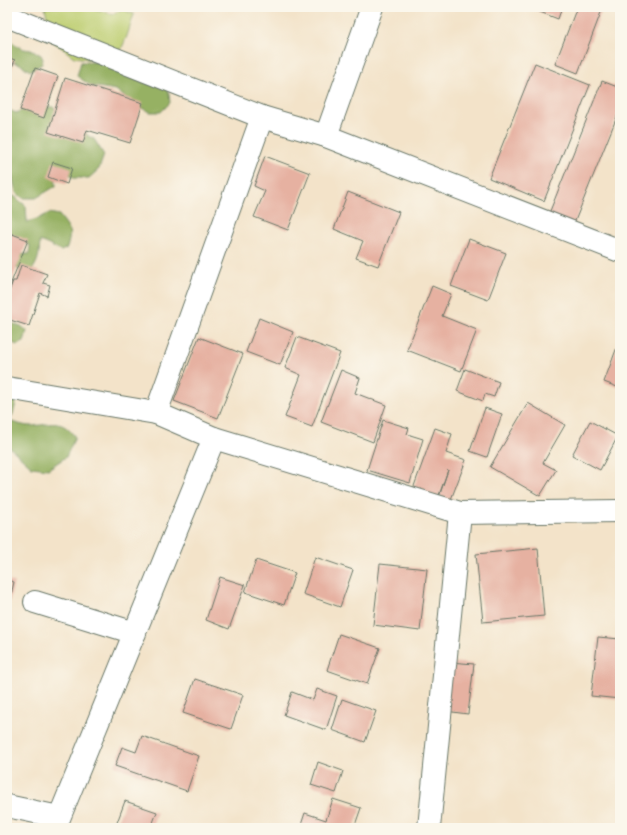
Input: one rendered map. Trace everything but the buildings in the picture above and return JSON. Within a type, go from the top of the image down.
[{"type":"street","points":[[326,136],[372,7]]},
{"type":"street","points":[[7,16],[262,117],[326,136],[620,251]]},
{"type":"street","points":[[156,413],[262,117]]},
{"type":"street","points":[[7,388],[156,413],[214,438],[460,513],[620,511]]},
{"type":"street","points":[[7,806],[57,822],[214,438]]},
{"type":"street","points":[[429,828],[460,513]]},
{"type":"street","points":[[35,602],[135,633]]},
{"type":"green space","points":[[45,7],[93,7],[95,9],[113,14],[122,9],[134,14],[121,50],[89,59],[74,57],[51,40]]},
{"type":"green space","points":[[7,38],[17,46],[41,55],[43,59],[42,64],[30,71],[20,64],[7,60]]},
{"type":"green space","points":[[81,62],[104,62],[131,74],[142,82],[167,89],[170,103],[161,112],[150,112],[135,105],[116,90],[91,86],[77,76]]},
{"type":"green space","points":[[30,106],[53,107],[61,115],[84,130],[88,136],[94,139],[104,155],[99,169],[89,178],[73,178],[63,170],[55,172],[56,186],[36,198],[23,198],[16,193],[12,175],[7,178],[7,148],[11,146],[14,140],[7,132],[7,109],[16,113]]},
{"type":"green space","points":[[7,195],[14,196],[26,206],[27,222],[40,218],[49,213],[59,215],[68,227],[70,233],[67,248],[61,251],[40,241],[38,258],[30,273],[24,272],[13,266],[14,254],[29,254],[30,245],[7,237]]},
{"type":"green space","points":[[7,322],[21,326],[27,331],[24,342],[17,345],[7,340]]},
{"type":"green space","points":[[7,378],[18,396],[13,414],[9,421],[28,426],[60,424],[70,431],[75,437],[66,457],[48,469],[32,467],[7,445]]}]
